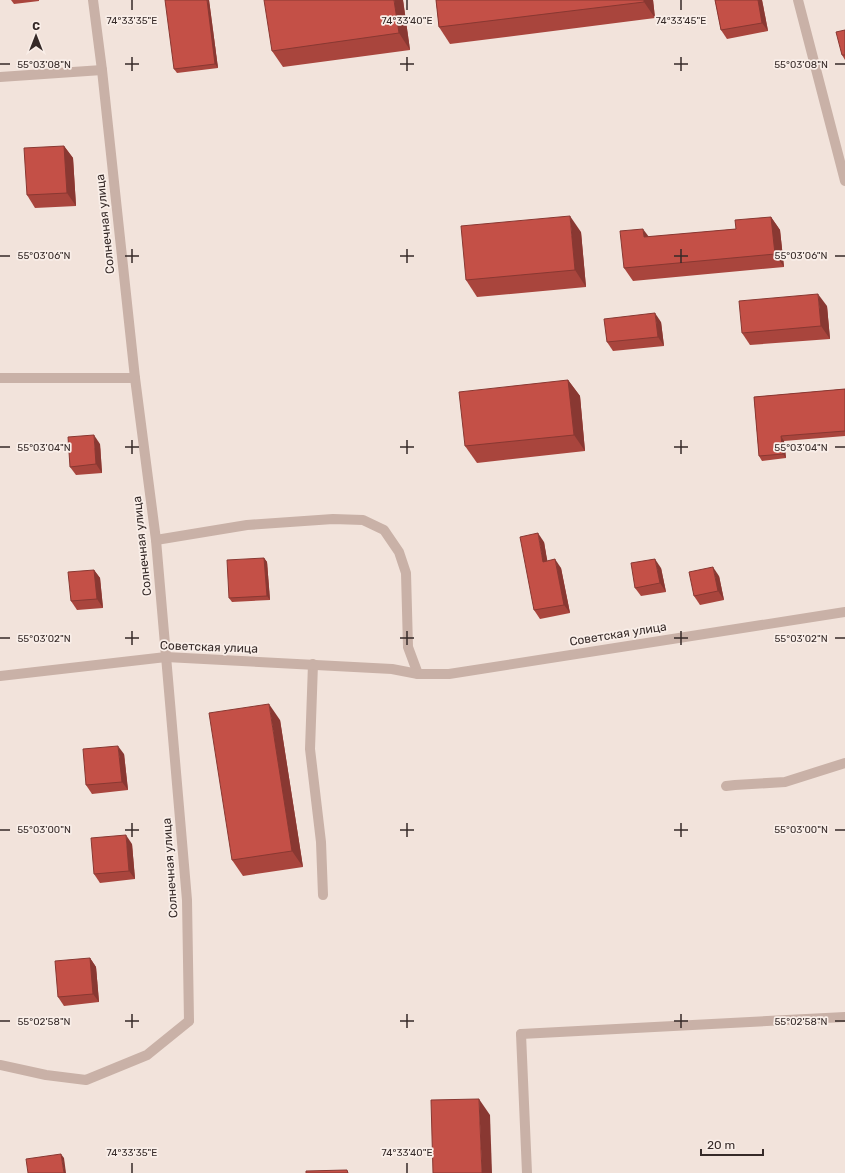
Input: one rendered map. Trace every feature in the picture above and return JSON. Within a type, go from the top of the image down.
[{"type":"street","name":"Солнечная улица","points":[[0,1065],[46,1075],[86,1080],[147,1055],[189,1021],[187,900],[156,540],[135,378],[102,70],[93,0]]},
{"type":"street","points":[[798,0],[845,181]]},
{"type":"street","points":[[0,77],[102,70]]},
{"type":"street","points":[[0,378],[135,378]]},
{"type":"street","points":[[156,540],[246,525],[332,519],[363,520],[384,530],[399,552],[406,573],[408,647],[418,674]]},
{"type":"street","name":"Советская улица","points":[[0,676],[166,657],[392,669],[418,674],[449,674],[845,612]]},
{"type":"street","points":[[313,664],[310,749],[322,842],[323,895]]},
{"type":"street","points":[[726,786],[785,782],[845,764]]},
{"type":"street","points":[[527,1173],[521,1034],[845,1017]]},
{"type":"building","points":[[165,0],[207,0],[215,64],[174,69]]},
{"type":"building","points":[[264,0],[394,0],[399,33],[272,51]]},
{"type":"building","points":[[436,0],[644,0],[644,2],[439,27]]},
{"type":"building","points":[[715,0],[758,0],[762,23],[721,30]]},
{"type":"building","points":[[845,30],[845,55],[842,55],[836,32]]},
{"type":"building","points":[[64,146],[67,193],[27,195],[24,148]]},
{"type":"building","points":[[570,216],[575,270],[466,280],[461,226]]},
{"type":"building","points":[[771,217],[775,254],[624,268],[620,231],[643,229],[644,237],[736,229],[735,220]]},
{"type":"building","points":[[818,294],[821,326],[742,333],[739,301]]},
{"type":"building","points":[[655,313],[658,337],[607,342],[604,319]]},
{"type":"building","points":[[568,380],[574,435],[465,446],[459,392]]},
{"type":"building","points":[[845,389],[845,431],[781,436],[783,454],[759,456],[754,397]]},
{"type":"building","points":[[94,435],[96,464],[70,467],[68,437]]},
{"type":"building","points":[[538,533],[543,562],[555,559],[564,605],[534,610],[520,537]]},
{"type":"building","points":[[264,558],[267,596],[229,598],[227,560]]},
{"type":"building","points":[[655,559],[660,583],[635,588],[631,563]]},
{"type":"building","points":[[713,567],[718,591],[694,596],[689,572]]},
{"type":"building","points":[[94,570],[97,599],[71,601],[68,572]]},
{"type":"building","points":[[269,704],[292,851],[232,860],[209,713]]},
{"type":"building","points":[[118,746],[122,782],[86,785],[83,749]]},
{"type":"building","points":[[126,835],[129,871],[94,874],[91,838]]},
{"type":"building","points":[[90,958],[93,994],[58,997],[55,961]]},
{"type":"building","points":[[479,1099],[482,1173],[433,1173],[431,1100]]},
{"type":"building","points":[[61,1154],[64,1173],[28,1173],[26,1159]]},
{"type":"building","points":[[347,1170],[348,1173],[306,1173],[306,1171]]}]
